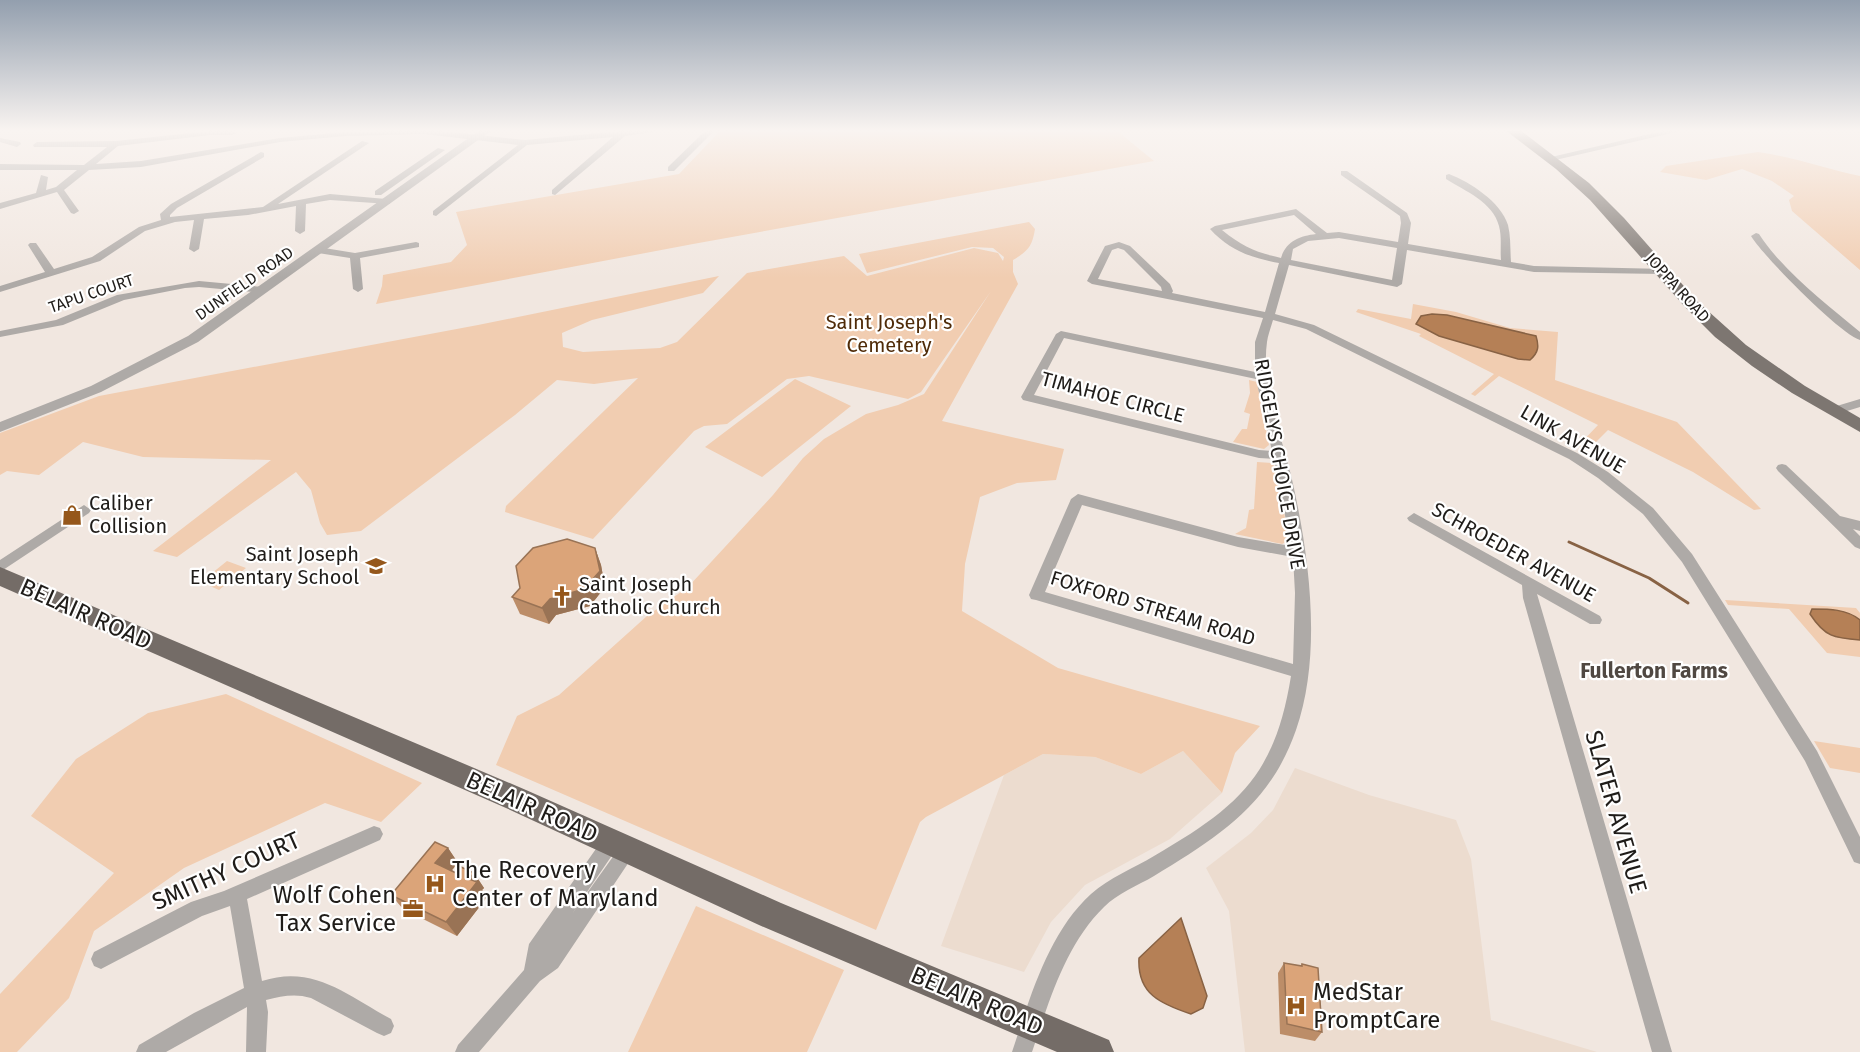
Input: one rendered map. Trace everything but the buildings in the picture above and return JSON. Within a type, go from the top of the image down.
[{"type":"highway","name":"BELAIR ROAD","points":[[0,576],[516,799],[770,914],[1027,1038],[1097,1052]]},
{"type":"main road","name":"JOPPA ROAD","points":[[1575,179],[1600,201],[1696,309],[1730,341],[1777,375],[1860,426]]},
{"type":"street","points":[[40,195],[44,179]]},
{"type":"street","points":[[0,206],[60,189],[74,179]]},
{"type":"street","points":[[166,221],[165,214],[174,206],[219,179]]},
{"type":"street","points":[[266,209],[312,179]]},
{"type":"street","points":[[0,289],[96,259],[142,229],[166,221],[266,209],[336,197],[382,198],[403,179]]},
{"type":"street","name":"DUNFIELD ROAD","points":[[0,427],[63,404],[193,339],[318,250],[382,198],[414,179]]},
{"type":"street","points":[[436,213],[479,179]]},
{"type":"street","points":[[555,192],[570,179]]},
{"type":"street","points":[[1323,235],[1296,212],[1215,230],[1245,252],[1397,284],[1406,223],[1404,215],[1353,179]]},
{"type":"street","points":[[1452,179],[1485,201],[1499,214],[1504,227],[1506,264]]},
{"type":"street","points":[[60,189],[74,211]]},
{"type":"street","points":[[300,231],[301,202]]},
{"type":"street","points":[[194,249],[199,219],[202,215]]},
{"type":"street","name":"RIDGELYS CHOICE DRIVE","points":[[1027,1038],[1063,948],[1091,907],[1113,889],[1201,838],[1228,818],[1266,775],[1279,754],[1292,719],[1298,697],[1300,672],[1302,614],[1300,553],[1261,377],[1259,352],[1289,248],[1297,242],[1323,235],[1345,236],[1547,270],[1662,271]]},
{"type":"street","points":[[1756,236],[1757,242],[1770,255],[1860,337]]},
{"type":"street","points":[[318,250],[355,256],[416,244]]},
{"type":"street","points":[[33,245],[52,274]]},
{"type":"street","name":"LINK AVENUE","points":[[1166,295],[1168,291],[1166,286],[1127,248],[1119,245],[1108,248],[1092,280],[1269,316],[1310,327],[1535,437],[1603,475],[1648,511],[1687,558],[1811,756],[1860,856]]},
{"type":"street","points":[[355,256],[358,289]]},
{"type":"street","name":"TAPU COURT","points":[[0,334],[59,323],[129,295],[185,285],[199,284],[263,290]]},
{"type":"street","name":"TIMAHOE CIRCLE","points":[[1261,377],[1061,334],[1027,397],[1259,454],[1278,455]]},
{"type":"street","points":[[1834,411],[1860,403]]},
{"type":"street","points":[[1782,468],[1860,544]]},
{"type":"street","name":"FOXFORD STREAM ROAD","points":[[1300,553],[1238,542],[1078,499],[1036,595],[1300,672]]},
{"type":"street","points":[[0,567],[84,510]]},
{"type":"street","name":"SCHROEDER AVENUE","points":[[1414,518],[1595,620]]},
{"type":"street","points":[[1835,519],[1860,526]]},
{"type":"street","name":"SLATER AVENUE","points":[[1529,584],[1533,609],[1662,1052]]},
{"type":"street","name":"SMITHY COURT","points":[[101,959],[198,908],[237,894],[374,834]]},
{"type":"street","points":[[465,1052],[534,974],[551,961],[620,846]]},
{"type":"street","points":[[237,894],[258,1012],[256,1052]]},
{"type":"street","points":[[146,1052],[255,992],[278,986],[299,985],[314,988],[384,1026]]},
{"type":"shaded area","points":[[1447,315],[1536,336],[1537,352],[1530,360],[1518,359],[1439,336],[1416,324],[1421,316]]},
{"type":"shaded area","points":[[1812,609],[1838,610],[1855,616],[1860,620],[1860,640],[1837,637],[1826,632],[1810,614]]},
{"type":"shaded area","points":[[1183,751],[1222,793],[1170,839],[1085,885],[1051,922],[1024,972],[941,946],[1004,775],[1043,754],[1095,757],[1141,774]]},
{"type":"shaded area","points":[[1295,768],[1369,795],[1456,820],[1471,859],[1491,1020],[1597,1052],[1245,1052],[1229,911],[1206,868],[1251,833],[1273,810]]},
{"type":"shaded area","points":[[1181,918],[1207,996],[1203,1008],[1191,1014],[1153,996],[1142,981],[1139,970],[1139,958]]},
{"type":"green space","points":[[649,179],[1054,179],[376,304],[383,275],[451,262],[467,245],[456,212]]},
{"type":"green space","points":[[1767,179],[1860,179],[1860,270],[1792,211],[1789,200],[1794,196]]},
{"type":"green space","name":"Saint Joseph's Cemetery","points":[[1029,222],[1035,229],[1031,244],[1026,251],[1013,260],[1013,272],[1018,284],[942,421],[1064,449],[1056,480],[1017,483],[980,497],[965,564],[962,611],[1058,668],[1260,726],[1235,753],[1222,793],[1183,751],[1141,774],[1095,757],[1043,754],[920,822],[876,930],[496,765],[517,716],[559,695],[647,616],[688,587],[773,495],[803,458],[824,439],[866,414],[898,405],[924,394],[991,291],[921,392],[908,399],[809,376],[787,379],[727,424],[704,426],[694,431],[593,539],[505,512],[506,506],[638,378],[594,384],[557,380],[515,415],[361,531],[327,535],[320,523],[311,490],[296,472],[177,557],[153,551],[271,460],[143,457],[83,442],[39,475],[7,471],[0,475],[0,433],[99,396],[478,325],[719,276],[703,293],[592,320],[562,333],[563,347],[583,352],[660,348],[677,342],[747,273],[844,256],[867,276],[974,248],[998,253],[1003,261],[1004,257],[993,248],[972,247],[867,273],[859,254]]},
{"type":"green space","points":[[1413,304],[1456,312],[1510,328],[1558,332],[1555,380],[1677,422],[1761,509],[1754,510],[1693,472],[1608,430],[1587,451],[1578,446],[1598,425],[1499,376],[1475,396],[1471,394],[1494,374],[1419,336],[1421,334],[1356,312],[1358,309],[1411,319]]},
{"type":"green space","points":[[795,379],[851,406],[762,477],[705,447]]},
{"type":"green space","points":[[1249,380],[1257,382],[1269,445],[1264,449],[1233,442],[1242,429],[1247,429],[1250,414],[1244,412],[1250,393]]},
{"type":"green space","points":[[1257,462],[1273,463],[1290,540],[1282,544],[1235,534],[1246,528],[1249,510],[1254,509]]},
{"type":"green space","points":[[227,561],[246,568],[219,590],[201,582]]},
{"type":"green space","points":[[1725,600],[1856,608],[1860,613],[1860,657],[1827,653],[1789,609],[1728,605]]},
{"type":"green space","points":[[226,694],[422,783],[381,822],[325,803],[184,868],[94,931],[69,998],[17,1052],[0,1052],[0,994],[114,873],[31,816],[76,759],[148,713]]},
{"type":"green space","points":[[1814,741],[1860,748],[1860,773],[1830,768]]},
{"type":"green space","points":[[696,906],[844,970],[807,1052],[628,1052]]},
{"type":"waterway","points":[[1569,542],[1649,578],[1688,603]]},
{"type":"place","name":"Caliber Collision","points":[[72,515]]},
{"type":"place","name":"Saint Joseph Elementary School","points":[[376,566]]},
{"type":"place","name":"Saint Joseph Catholic Church","points":[[562,596]]},
{"type":"place","name":"The Recovery Center of Maryland","points":[[435,884]]},
{"type":"place","name":"Wolf Cohen Tax Service","points":[[413,909]]},
{"type":"place","name":"MedStar PromptCare","points":[[1296,1006]]},
{"type":"district","name":"Fullerton Farms","points":[[1654,671]]}]
